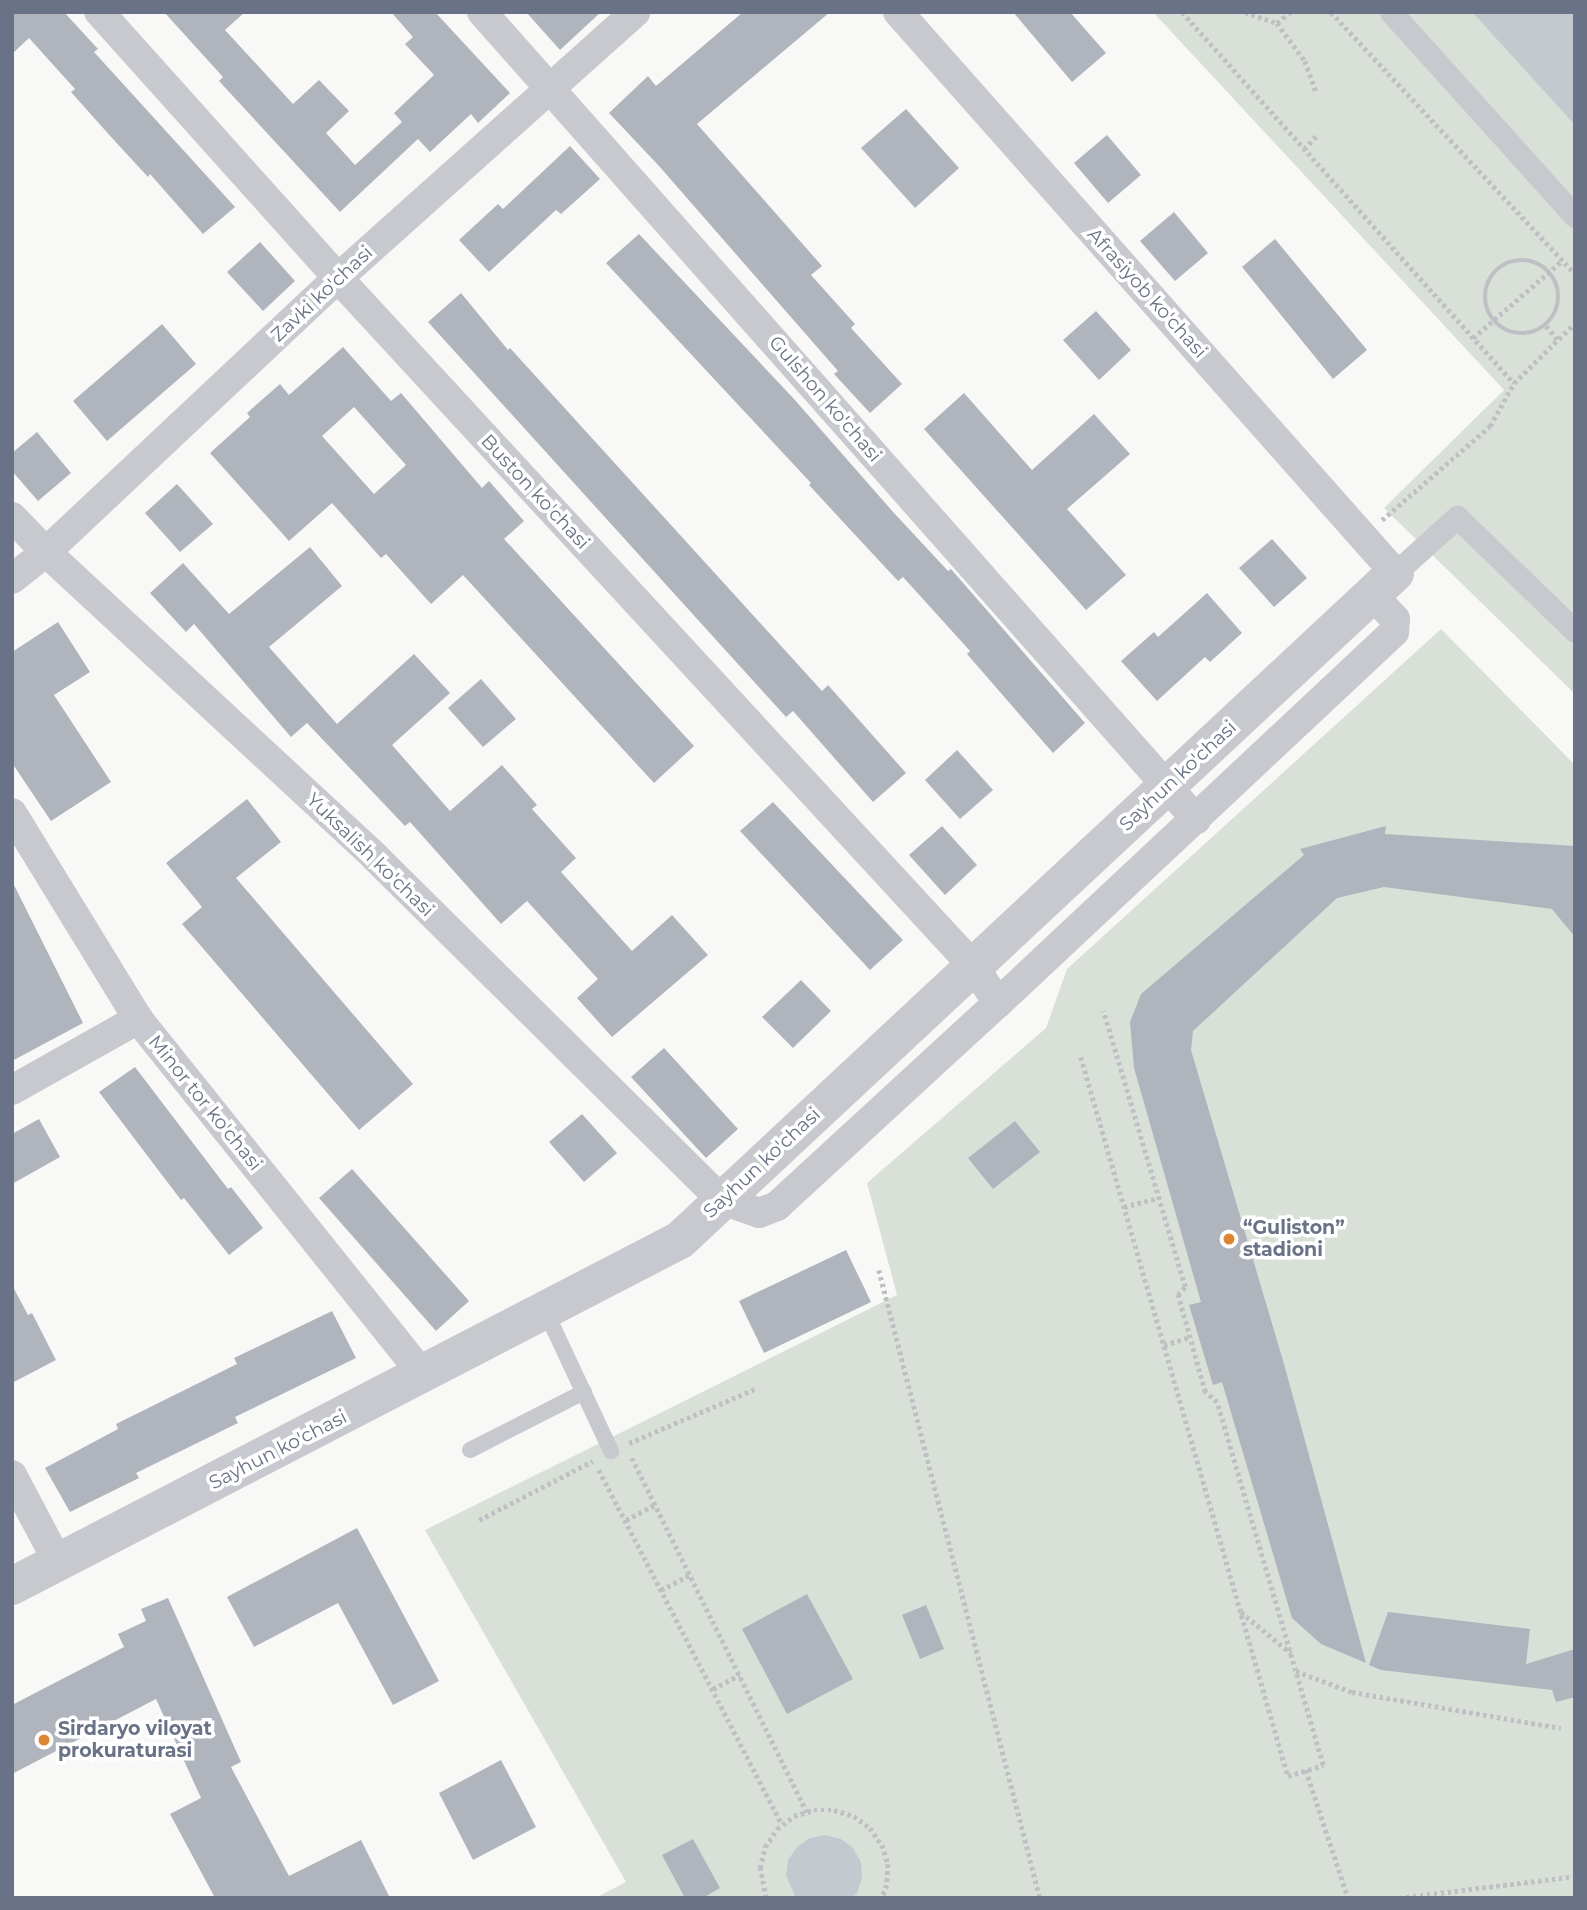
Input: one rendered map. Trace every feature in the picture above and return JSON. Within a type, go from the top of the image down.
[{"type":"street","name":"Buston ko'chasi","points":[[100,12],[338,278],[975,968],[998,1003]]},
{"type":"street","name":"Gulshon ko'chasi","points":[[482,12],[1196,820]]},
{"type":"street","name":"Zavki ko'chasi","points":[[12,579],[46,552],[338,278],[635,12]]},
{"type":"street","name":"Afrasiyob ko'chasi","points":[[722,1199],[760,1213],[777,1206],[1196,820],[1395,632],[1395,618],[1384,583],[1363,537],[898,12]]},
{"type":"street","points":[[1391,12],[1575,216]]},
{"type":"street","name":"Yuksalish ko'chasi","points":[[12,517],[46,552],[374,857],[722,1199]]},
{"type":"street","points":[[1384,583],[1457,517],[1575,631]]},
{"type":"street","name":"Sayhun ko'chasi","points":[[12,1586],[680,1240],[975,968],[1384,583]]},
{"type":"street","name":"Minor tor ko'chasi","points":[[12,813],[138,1019],[423,1375]]},
{"type":"street","points":[[12,1090],[138,1019]]},
{"type":"street","points":[[12,1475],[59,1564]]},
{"type":"lane","points":[[545,1310],[584,1392],[618,1447]]},
{"type":"lane","points":[[470,1450],[584,1392]]},
{"type":"path","points":[[1182,12],[1514,383]]},
{"type":"path","points":[[1245,12],[1277,23],[1305,61],[1316,92]]},
{"type":"path","points":[[1277,23],[1290,12]]},
{"type":"path","points":[[1331,12],[1575,274]]},
{"type":"path","points":[[1304,149],[1316,136]]},
{"type":"path","points":[[1524,259],[1536,262],[1549,272],[1560,291],[1559,304],[1546,326],[1525,335],[1502,329],[1493,321],[1485,299],[1486,287],[1499,267],[1524,259]]},
{"type":"path","points":[[1473,338],[1562,261]]},
{"type":"path","points":[[1363,537],[1490,426],[1514,383],[1575,323]]},
{"type":"path","points":[[1546,326],[1558,340]]},
{"type":"path","points":[[1081,1057],[1288,1776],[1323,1765],[1217,1402],[1205,1392],[1178,1295],[1185,1287],[1103,1011]]},
{"type":"path","points":[[1124,1208],[1158,1198]]},
{"type":"path","points":[[879,1270],[1040,1898]]},
{"type":"path","points":[[1164,1345],[1190,1337]]},
{"type":"path","points":[[618,1447],[654,1504],[807,1812]]},
{"type":"path","points":[[594,1460],[782,1824]]},
{"type":"path","points":[[626,1520],[654,1504]]},
{"type":"path","points":[[661,1590],[690,1574]]},
{"type":"path","points":[[1240,1612],[1291,1653]]},
{"type":"path","points":[[1296,1671],[1352,1692],[1561,1728]]},
{"type":"path","points":[[713,1689],[739,1675]]},
{"type":"path","points":[[1306,1770],[1348,1898]]},
{"type":"path","points":[[766,1898],[760,1868],[765,1847],[782,1824],[807,1812],[834,1810],[854,1816],[870,1828],[882,1845],[888,1864],[882,1898]]},
{"type":"path","points":[[1399,1898],[1575,1876]]},
{"type":"shaded area","points":[[1153,12],[1575,12],[1575,694],[1384,508],[1504,390]]},
{"type":"shaded area","points":[[1472,12],[1575,12],[1575,125]]},
{"type":"shaded area","name":"“Guliston” stadioni","points":[[1441,629],[1575,765],[1575,1898],[595,1898],[626,1882],[425,1530],[897,1295],[867,1183],[1046,1028],[1067,969]]},
{"type":"shaded area","points":[[825,1835],[841,1839],[853,1848],[861,1862],[862,1878],[857,1893],[852,1898],[796,1898],[786,1876],[788,1860],[797,1847],[810,1838]]},
{"type":"building","points":[[12,12],[64,12],[98,49],[94,52],[235,207],[203,234],[71,92],[75,89],[29,38],[12,54]]},
{"type":"building","points":[[164,12],[245,12],[225,30],[293,104],[319,80],[349,111],[326,133],[355,165],[402,122],[394,113],[434,75],[405,44],[413,37],[391,12],[435,12],[510,93],[478,123],[471,114],[430,152],[418,139],[340,212],[219,81],[223,77]]},
{"type":"building","points":[[526,12],[601,12],[560,50]]},
{"type":"building","points":[[743,12],[830,12],[697,124],[822,266],[811,275],[855,324],[851,328],[902,384],[870,413],[834,374],[838,371],[659,166],[609,113],[648,76],[656,86]]},
{"type":"building","points":[[1013,12],[1070,12],[1106,53],[1072,82]]},
{"type":"building","points":[[906,109],[959,168],[915,208],[861,148]]},
{"type":"building","points":[[1107,135],[1141,175],[1108,203],[1074,163]]},
{"type":"building","points":[[570,146],[600,179],[561,214],[556,210],[489,272],[459,240],[498,204],[503,209]]},
{"type":"building","points":[[1174,212],[1208,253],[1175,281],[1140,241]]},
{"type":"building","points":[[639,234],[794,399],[948,571],[951,569],[1085,723],[1053,753],[967,654],[970,651],[903,577],[898,581],[809,485],[811,483],[606,263]]},
{"type":"building","points":[[1275,239],[1367,350],[1333,379],[1242,267]]},
{"type":"building","points":[[260,242],[295,281],[263,311],[227,272]]},
{"type":"building","points":[[461,293],[508,350],[510,348],[822,691],[828,685],[906,773],[873,802],[793,711],[786,717],[428,322]]},
{"type":"building","points":[[1096,311],[1131,350],[1099,380],[1063,340]]},
{"type":"building","points":[[162,324],[196,364],[107,441],[73,401]]},
{"type":"building","points":[[343,347],[391,401],[401,393],[482,488],[489,481],[524,521],[504,539],[694,746],[654,783],[463,575],[431,604],[386,554],[381,558],[332,503],[289,541],[210,453],[250,417],[247,413],[280,384],[289,395]],"holes":[[[354,407],[406,465],[374,494],[322,436]]]},
{"type":"building","points":[[964,393],[1032,470],[1094,414],[1130,454],[1067,509],[1126,575],[1086,610],[924,429]]},
{"type":"building","points":[[37,432],[71,473],[38,501],[12,471],[12,453]]},
{"type":"building","points":[[177,484],[213,524],[180,552],[145,513]]},
{"type":"building","points":[[1272,539],[1307,578],[1274,607],[1239,568]]},
{"type":"building","points":[[310,547],[342,586],[269,647],[337,724],[414,654],[450,693],[392,745],[450,811],[502,765],[537,805],[532,809],[576,858],[561,872],[632,951],[672,915],[708,955],[612,1037],[577,998],[598,979],[527,901],[501,924],[410,822],[405,826],[307,723],[291,737],[194,624],[186,632],[150,593],[183,563],[229,614]]},
{"type":"building","points":[[1207,593],[1242,633],[1210,662],[1205,657],[1157,701],[1121,661],[1154,632],[1158,637]]},
{"type":"building","points":[[58,622],[90,672],[54,695],[111,782],[51,821],[12,763],[12,652]]},
{"type":"building","points":[[481,679],[516,719],[483,747],[448,708]]},
{"type":"building","points":[[957,750],[993,790],[960,819],[925,780]]},
{"type":"building","points":[[247,799],[281,842],[236,878],[413,1084],[359,1130],[182,924],[202,907],[166,863]]},
{"type":"building","points":[[773,802],[903,940],[870,970],[740,831]]},
{"type":"building","points":[[942,826],[977,865],[945,895],[909,855]]},
{"type":"building","points":[[1386,826],[1385,834],[1575,846],[1575,937],[1552,909],[1384,887],[1337,898],[1193,1031],[1191,1050],[1284,1364],[1366,1663],[1321,1644],[1292,1618],[1222,1382],[1213,1385],[1189,1305],[1201,1302],[1134,1068],[1130,1022],[1141,994],[1304,855],[1300,849]]},
{"type":"building","points":[[12,881],[83,1023],[12,1061]]},
{"type":"building","points":[[801,980],[831,1011],[793,1048],[762,1017]]},
{"type":"building","points":[[664,1048],[738,1129],[706,1158],[631,1077]]},
{"type":"building","points":[[135,1067],[228,1189],[231,1187],[263,1228],[229,1255],[184,1198],[181,1200],[99,1092]]},
{"type":"building","points":[[582,1114],[617,1153],[584,1182],[549,1142]]},
{"type":"building","points":[[39,1119],[60,1157],[12,1184],[12,1134]]},
{"type":"building","points":[[1015,1121],[1040,1152],[993,1189],[968,1158]]},
{"type":"building","points":[[352,1169],[469,1301],[436,1331],[319,1198]]},
{"type":"building","points":[[846,1250],[871,1302],[764,1353],[739,1301]]},
{"type":"building","points":[[12,1285],[28,1315],[32,1313],[56,1360],[12,1383]]},
{"type":"building","points":[[332,1311],[356,1358],[235,1417],[238,1423],[136,1473],[139,1478],[70,1512],[45,1468],[118,1429],[116,1424],[237,1364],[234,1358]]},
{"type":"building","points":[[357,1528],[439,1681],[393,1705],[338,1603],[254,1647],[227,1597]]},
{"type":"building","points":[[807,1594],[853,1679],[787,1714],[742,1629]]},
{"type":"building","points":[[168,1598],[241,1762],[231,1767],[289,1876],[361,1840],[390,1898],[215,1898],[170,1814],[201,1798],[156,1699],[12,1774],[12,1705],[124,1647],[118,1634],[146,1621],[141,1609]]},
{"type":"building","points":[[926,1605],[944,1649],[920,1659],[902,1615]]},
{"type":"building","points":[[1388,1612],[1530,1629],[1526,1664],[1575,1649],[1575,1697],[1556,1702],[1552,1690],[1381,1670],[1369,1665]]},
{"type":"building","points":[[501,1760],[536,1827],[473,1860],[439,1793]]},
{"type":"building","points":[[693,1839],[720,1888],[703,1898],[685,1898],[662,1855]]},
{"type":"place","name":"“Guliston” stadioni","points":[[1229,1239]]},
{"type":"place","name":"Sirdaryo viloyat prokuraturasi","points":[[44,1740]]}]
